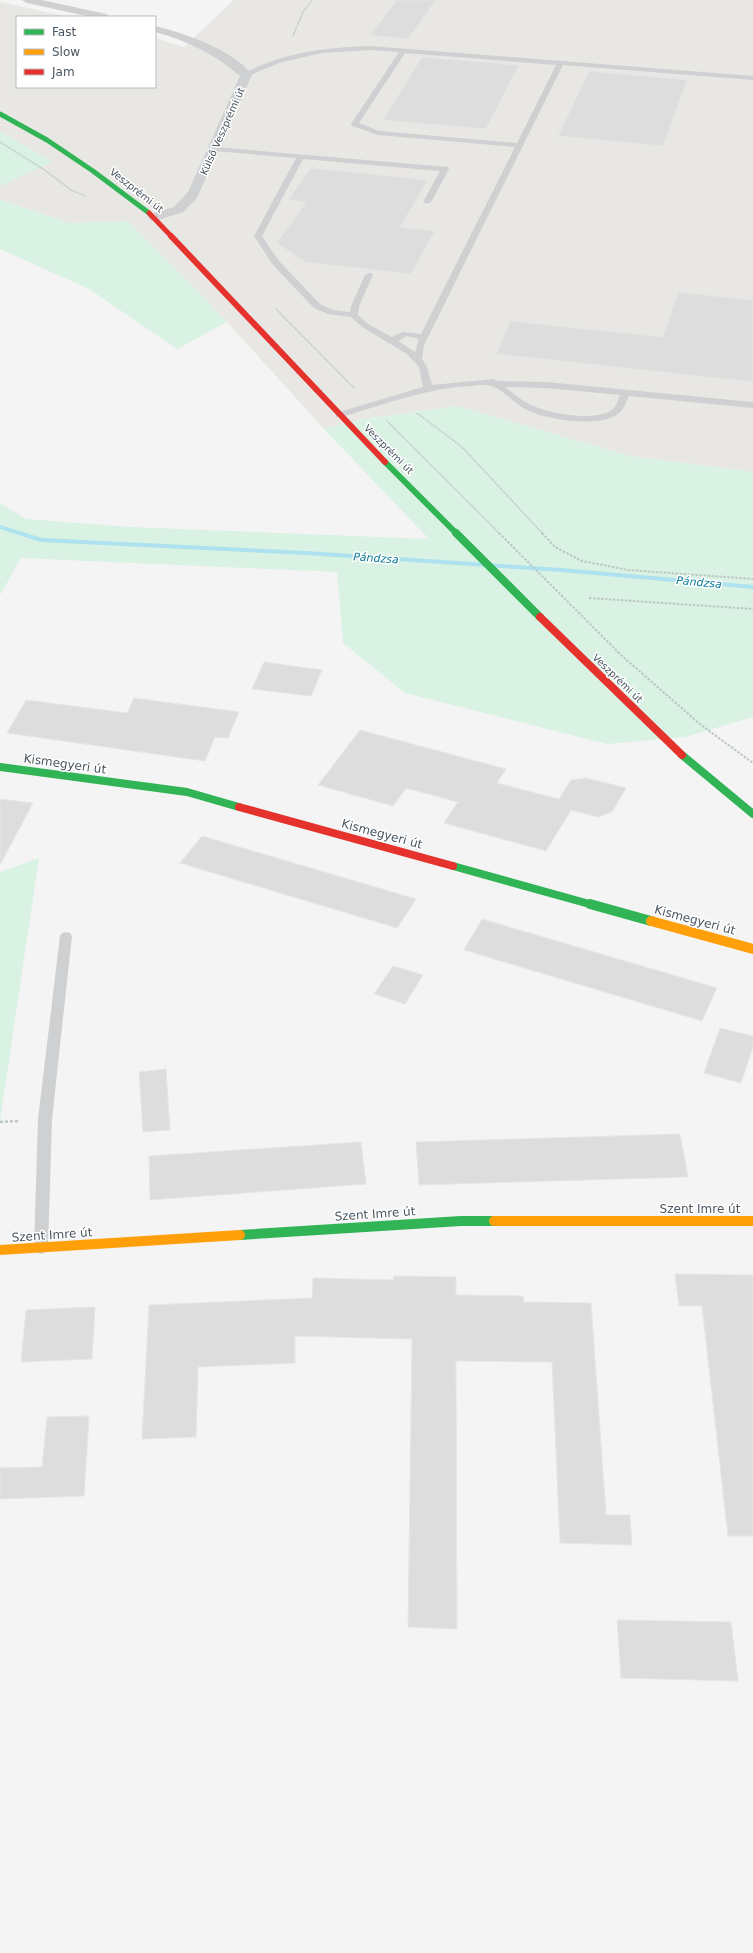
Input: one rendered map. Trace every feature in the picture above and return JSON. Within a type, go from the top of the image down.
[{"type":"main road","name":"Veszprémi út","points":[[0,114],[47,140],[80,162],[155,217],[339,415],[520,597],[686,759],[753,814]]},
{"type":"main road","name":"Kismegyeri út","points":[[0,767],[186,792],[753,949]]},
{"type":"main road","name":"Szent Imre út","points":[[0,1250],[462,1221],[753,1221]]},
{"type":"street","points":[[27,0],[101,16]]},
{"type":"street","name":"Külső Veszprémi út","points":[[155,217],[175,212],[186,204],[194,192],[246,75],[232,62],[216,52],[189,39],[156,29]]},
{"type":"lane","points":[[246,75],[284,59],[308,52],[339,48],[403,50],[753,78]]},
{"type":"lane","points":[[403,50],[355,124],[378,133],[520,145]]},
{"type":"lane","points":[[418,358],[420,345],[423,338],[561,62]]},
{"type":"lane","points":[[214,149],[445,169],[427,202]]},
{"type":"lane","points":[[301,156],[258,236],[276,263],[317,306],[331,312],[354,315],[362,323],[418,358],[428,376],[428,388]]},
{"type":"lane","points":[[354,315],[355,306],[369,275]]},
{"type":"lane","points":[[395,344],[394,340],[403,334],[414,334],[423,338]]},
{"type":"lane","points":[[339,415],[428,388],[454,384],[493,382],[626,392],[753,405]]},
{"type":"lane","points":[[493,382],[532,409],[548,413],[585,418],[603,418],[610,415],[616,411],[626,392]]},
{"type":"lane","points":[[41,1248],[45,1119],[66,936]]},
{"type":"path","points":[[284,59],[285,50],[297,30],[302,12],[312,0]]},
{"type":"path","points":[[275,309],[621,655],[701,725],[753,763]]},
{"type":"path","points":[[396,398],[462,447],[555,547],[582,561],[628,570],[753,579]]},
{"type":"path","points":[[589,598],[753,609]]},
{"type":"shaded area","points":[[234,0],[753,0],[753,472],[630,456],[457,406],[364,419],[324,429],[227,322],[128,221],[69,223],[0,200],[0,186],[51,162],[0,131],[0,2],[64,16],[16,16],[16,88],[156,88],[156,38],[184,47]]},
{"type":"green space","points":[[0,131],[52,162],[0,186]]},
{"type":"green space","points":[[0,200],[69,223],[128,221],[227,322],[177,349],[89,289],[0,249]]},
{"type":"green space","points":[[457,406],[630,456],[753,472],[753,717],[685,737],[607,744],[405,693],[343,643],[337,572],[21,558],[0,595],[0,503],[26,519],[129,527],[429,539],[324,429],[364,419]]},
{"type":"green space","points":[[39,858],[0,1121],[0,872]]},
{"type":"building","points":[[397,0],[436,0],[408,39],[370,35]]},
{"type":"building","points":[[422,57],[519,65],[486,129],[383,120]]},
{"type":"building","points":[[589,71],[687,80],[663,146],[558,136]]},
{"type":"building","points":[[311,168],[428,180],[400,227],[435,231],[411,274],[305,262],[277,243],[306,202],[288,200]]},
{"type":"building","points":[[678,292],[753,300],[753,382],[496,354],[510,321],[663,337]]},
{"type":"building","points":[[264,662],[322,670],[311,696],[252,689]]},
{"type":"building","points":[[134,698],[239,712],[228,738],[215,737],[205,761],[7,733],[26,700],[127,713]]},
{"type":"building","points":[[360,730],[506,769],[497,783],[559,799],[571,780],[586,778],[626,788],[612,812],[598,817],[571,810],[546,851],[444,823],[458,802],[406,788],[393,806],[318,785]]},
{"type":"building","points":[[0,799],[33,803],[0,865]]},
{"type":"building","points":[[202,836],[416,899],[397,928],[180,863]]},
{"type":"building","points":[[482,919],[717,988],[702,1021],[464,950]]},
{"type":"building","points":[[393,966],[423,975],[405,1004],[374,994]]},
{"type":"building","points":[[720,1028],[753,1036],[753,1047],[741,1083],[704,1073]]},
{"type":"building","points":[[166,1069],[170,1130],[143,1132],[139,1072]]},
{"type":"building","points":[[680,1134],[688,1177],[419,1185],[416,1142]]},
{"type":"building","points":[[361,1142],[366,1184],[150,1200],[149,1156]]},
{"type":"building","points":[[675,1274],[753,1275],[753,1536],[728,1536],[702,1306],[679,1306]]},
{"type":"building","points":[[394,1276],[456,1277],[456,1295],[523,1296],[524,1302],[591,1303],[606,1515],[630,1515],[632,1545],[560,1543],[552,1362],[456,1361],[457,1629],[408,1627],[412,1339],[295,1336],[295,1363],[198,1367],[196,1437],[142,1439],[149,1305],[312,1298],[313,1278],[393,1280]]},
{"type":"building","points":[[95,1307],[92,1359],[21,1362],[26,1310]]},
{"type":"building","points":[[89,1416],[84,1496],[0,1499],[0,1468],[42,1467],[47,1417]]},
{"type":"building","points":[[617,1620],[731,1622],[738,1681],[621,1678]]},
{"type":"waterway","name":"Pándzsa","points":[[0,527],[41,540],[306,553],[561,570],[753,587]]},
{"type":"traffic: fast","points":[[0,114],[47,140],[93,171],[149,213]]},
{"type":"traffic: fast","points":[[385,462],[540,617]]},
{"type":"traffic: fast","points":[[682,755],[753,814]]},
{"type":"traffic: fast","points":[[0,767],[187,792],[239,807]]},
{"type":"traffic: fast","points":[[453,866],[651,921]]},
{"type":"traffic: fast","points":[[240,1235],[461,1221],[494,1221]]},
{"type":"traffic: slow","points":[[651,921],[753,949]]},
{"type":"traffic: slow","points":[[494,1221],[753,1221]]},
{"type":"traffic: slow","points":[[0,1250],[240,1235]]},
{"type":"traffic: jam","points":[[149,213],[385,462]]},
{"type":"traffic: jam","points":[[540,617],[682,755]]},
{"type":"traffic: jam","points":[[239,807],[453,866]]}]
